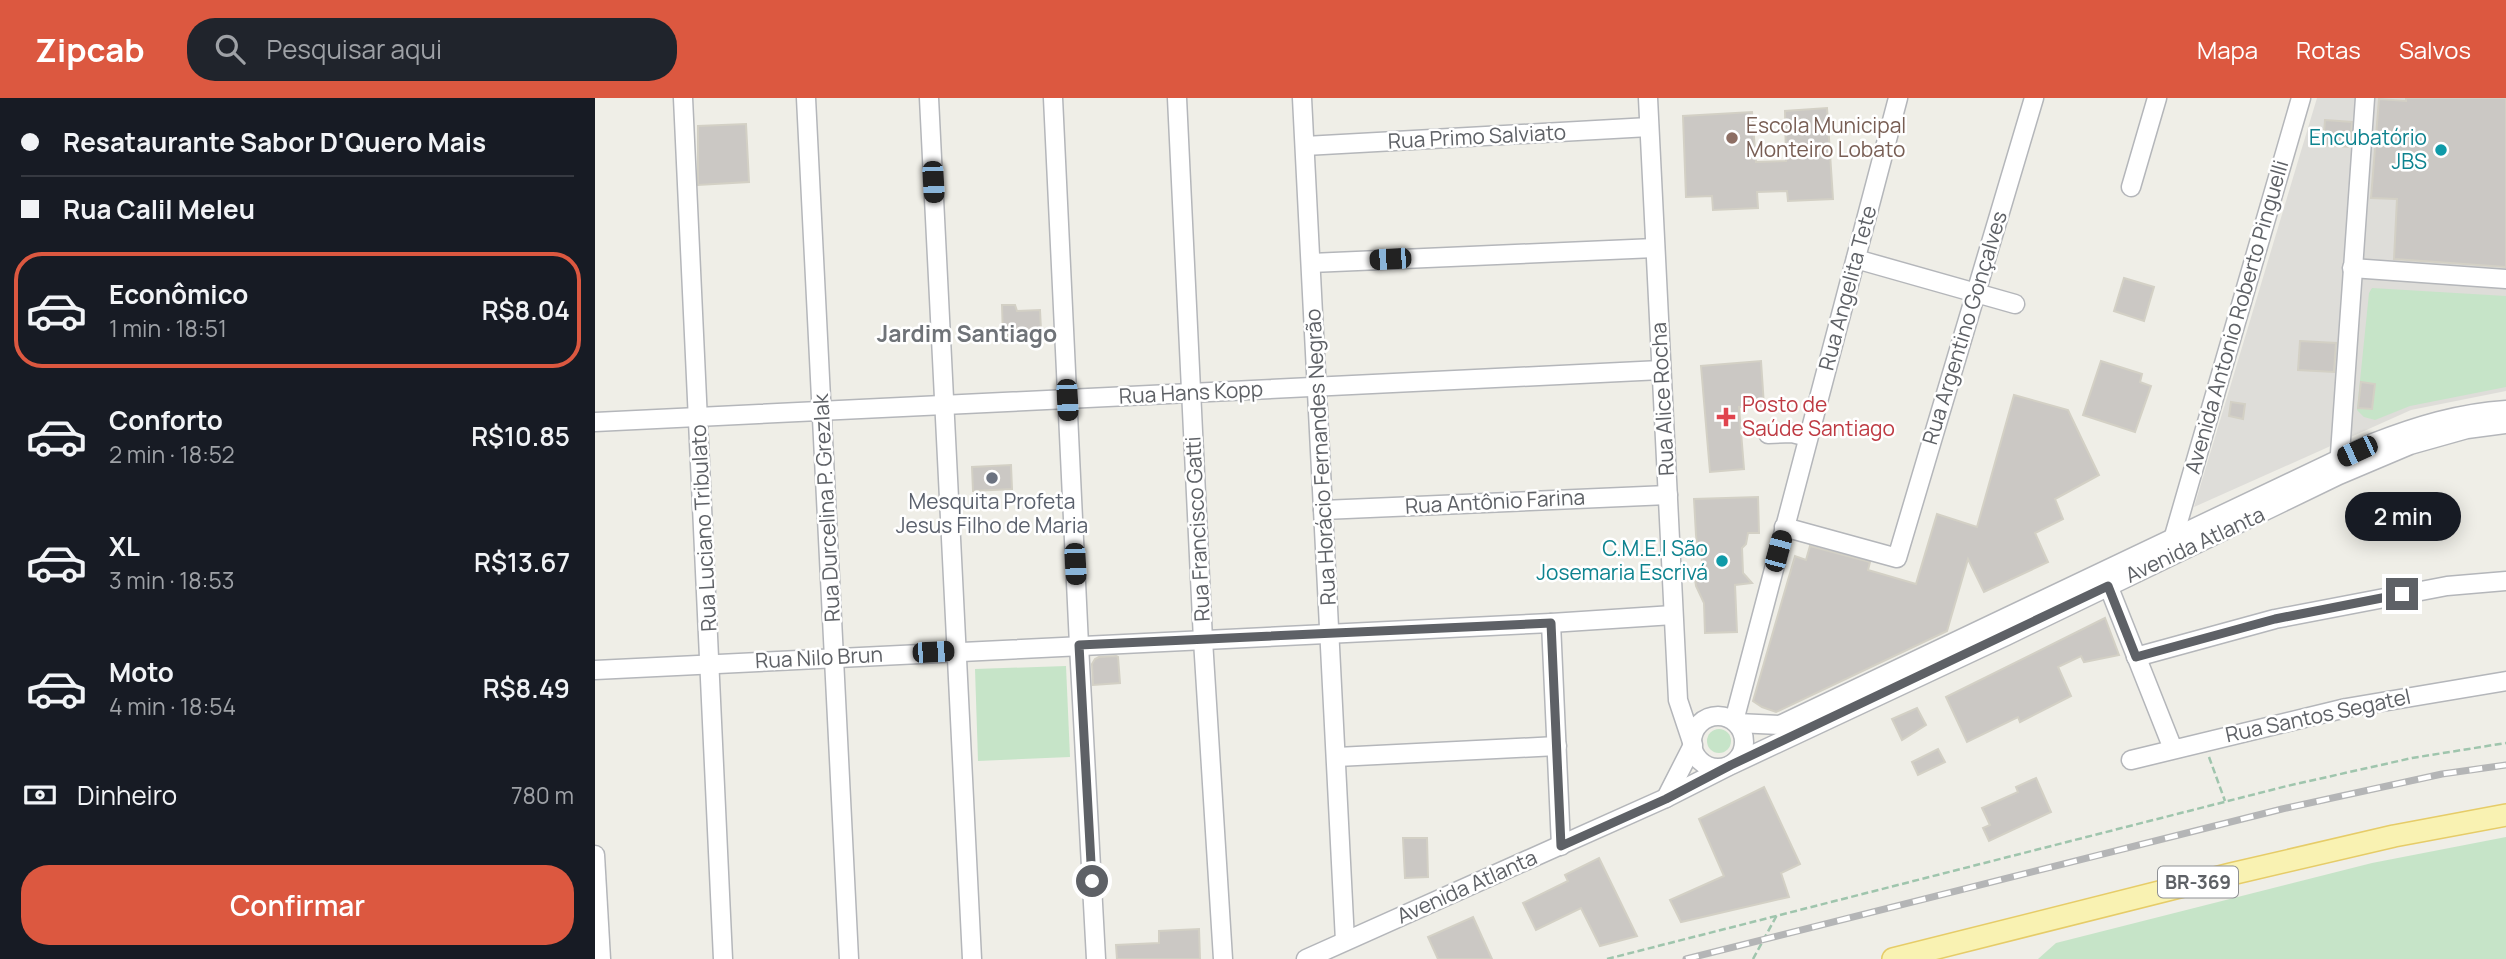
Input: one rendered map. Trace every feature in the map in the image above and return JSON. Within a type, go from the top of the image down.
[{"type":"main road","name":"BR-369","points":[[1893,959],[2339,848],[2434,827],[2506,815]]},
{"type":"street","name":"Rua Luciano Tribulato","points":[[683,98],[723,959]]},
{"type":"street","name":"Rua Durcelina P. Grezlak","points":[[806,98],[849,959]]},
{"type":"street","points":[[929,98],[972,959]]},
{"type":"street","points":[[1053,98],[1096,959]]},
{"type":"street","name":"Rua Francisco Gatti","points":[[1177,98],[1203,640],[1223,959]]},
{"type":"street","name":"Rua Horácio Fernandes Negrão","points":[[1302,98],[1345,941]]},
{"type":"street","name":"Rua Alice Rocha","points":[[1648,98],[1678,700],[1693,745]]},
{"type":"street","name":"Rua Angelita Tete","points":[[1735,722],[1898,98]]},
{"type":"street","name":"Rua Argentino Gonçalves","points":[[1784,527],[1897,558],[2034,98]]},
{"type":"street","points":[[2131,187],[2157,98]]},
{"type":"street","name":"Avenida Antonio Roberto Pinguelli","points":[[2177,545],[2301,98]]},
{"type":"street","points":[[2339,467],[2365,98]]},
{"type":"street","name":"Rua Primo Salviato","points":[[1304,146],[1649,127]]},
{"type":"street","points":[[1311,263],[1655,248]]},
{"type":"street","points":[[1856,259],[2015,304]]},
{"type":"street","points":[[2352,268],[2506,279]]},
{"type":"street","name":"Rua Hans Kopp","points":[[595,422],[1661,370]]},
{"type":"street","name":"Avenida Atlanta","points":[[1306,959],[1666,799],[2003,629],[2339,467],[2410,428],[2448,418],[2506,410]]},
{"type":"street","name":"Avenida Atlanta","points":[[2339,467],[2467,429],[2506,424]]},
{"type":"street","points":[[1768,434],[1793,433],[1808,437]]},
{"type":"street","name":"Rua Antônio Farina","points":[[1323,510],[1668,495]]},
{"type":"street","points":[[2106,579],[2173,749]]},
{"type":"street","points":[[2136,657],[2275,619],[2447,586],[2506,581]]},
{"type":"street","name":"Rua Nilo Brun","points":[[595,670],[1673,615]]},
{"type":"street","points":[[1551,623],[1561,846]]},
{"type":"street","name":"Avenida Atlanta","points":[[1735,722],[1780,725],[2003,629]]},
{"type":"street","name":"Rua Santos Segatel","points":[[2131,760],[2346,708],[2506,681]]},
{"type":"street","points":[[1678,700],[1702,722]]},
{"type":"street","points":[[1666,799],[1693,745],[1696,728],[1702,722],[1718,716],[1735,722],[1742,730],[1742,753],[1731,765],[1723,768],[1707,765],[1695,753],[1693,745]]},
{"type":"street","points":[[1336,757],[1557,746]]},
{"type":"street","points":[[595,855],[601,959]]},
{"type":"path","points":[[2204,741],[2225,802]]},
{"type":"path","points":[[1607,959],[2225,802],[2412,758],[2506,743]]},
{"type":"path","points":[[1753,959],[1777,915]]},
{"type":"shaded area","points":[[2317,98],[2506,98],[2506,391],[2411,410],[2194,507]]},
{"type":"green space","points":[[2372,288],[2506,296],[2506,387],[2410,406],[2375,420],[2364,417],[2357,410],[2369,293]]},
{"type":"green space","points":[[1066,666],[1070,757],[978,761],[975,669]]},
{"type":"green space","points":[[1719,729],[1730,736],[1731,741],[1724,752],[1719,753],[1708,746],[1707,741],[1714,730]]},
{"type":"green space","points":[[2506,837],[2506,959],[2038,959],[2056,943],[2372,863]]},
{"type":"building","name":"Encubatório JBS","points":[[2406,98],[2506,98],[2506,267],[2394,259],[2397,199],[2371,198],[2379,99],[2406,101]]},
{"type":"building","name":"Escola Municipal Monteiro Lobato","points":[[1827,108],[1833,199],[1788,201],[1787,191],[1757,192],[1758,208],[1713,210],[1712,196],[1686,197],[1683,116],[1752,112],[1756,162],[1786,161],[1785,111]]},
{"type":"building","points":[[2325,120],[2352,122],[2350,147],[2323,145]]},
{"type":"building","points":[[746,124],[749,182],[698,185],[698,126]]},
{"type":"building","points":[[2124,278],[2154,287],[2144,321],[2114,311]]},
{"type":"building","points":[[1002,305],[1015,305],[1017,311],[1040,310],[1041,330],[1016,332],[1016,336],[1003,337]]},
{"type":"building","points":[[2300,341],[2336,343],[2334,372],[2298,370]]},
{"type":"building","name":"Posto de Saúde Santiago","points":[[1761,361],[1764,406],[1739,407],[1744,469],[1710,472],[1701,366]]},
{"type":"building","points":[[2101,361],[2142,374],[2140,382],[2151,386],[2135,432],[2083,415]]},
{"type":"building","points":[[2361,382],[2375,384],[2372,409],[2358,408]]},
{"type":"building","points":[[2014,395],[2068,410],[2099,475],[2055,499],[2063,519],[2035,533],[2048,562],[1984,592],[1968,559],[1947,631],[1776,712],[1753,701],[1795,556],[1806,560],[1810,546],[1870,562],[1868,570],[1916,584],[1937,514],[1977,527]]},
{"type":"building","points":[[2231,402],[2245,404],[2243,419],[2229,416]]},
{"type":"building","name":"Mesquita Profeta Jesus Filho de Maria","points":[[1011,465],[1012,489],[973,491],[972,467]]},
{"type":"building","points":[[1758,497],[1759,533],[1748,533],[1746,544],[1742,548],[1743,573],[1752,583],[1735,585],[1737,632],[1705,633],[1704,603],[1695,579],[1703,574],[1701,549],[1697,544],[1694,499]]},
{"type":"building","points":[[2105,618],[2119,655],[2084,662],[2081,656],[2058,667],[2071,696],[2020,722],[2018,717],[1967,742],[1946,697]]},
{"type":"building","points":[[1116,656],[1120,683],[1093,685],[1092,664],[1095,659]]},
{"type":"building","points":[[1917,708],[1926,725],[1902,740],[1892,719]]},
{"type":"building","points":[[1938,749],[1945,762],[1918,775],[1912,762]]},
{"type":"building","points":[[2036,778],[2051,812],[1989,841],[1983,828],[1990,825],[1982,808],[2018,792],[2016,787]]},
{"type":"building","points":[[1764,787],[1800,864],[1781,873],[1789,897],[1681,922],[1670,900],[1724,876],[1699,819]]},
{"type":"building","points":[[1403,838],[1427,838],[1428,877],[1405,878]]},
{"type":"building","points":[[1599,858],[1637,936],[1600,946],[1581,908],[1536,930],[1523,903],[1568,881],[1565,875]]},
{"type":"building","points":[[1473,917],[1492,959],[1438,959],[1428,937]]},
{"type":"building","points":[[1199,929],[1200,959],[1117,959],[1116,945],[1159,943],[1159,931]]},
{"type":"railway","points":[[1686,959],[2282,809],[2442,774],[2506,765]]},
{"type":"place","name":"Escola Municipal Monteiro Lobato","points":[[1732,138]]},
{"type":"place","name":"Encubatório JBS","points":[[2441,150]]},
{"type":"place","name":"Posto de Saúde Santiago","points":[[1726,417]]},
{"type":"place","name":"Mesquita Profeta Jesus Filho de Maria","points":[[992,478]]},
{"type":"place","name":"C.M.E.I São Josemaria Escrivá","points":[[1722,561]]},
{"type":"district","name":"Jardim Santiago","points":[[967,334]]},
{"type":"route","points":[[1092,881],[1079,645],[1551,623],[1561,846],[1666,799],[1731,765],[2108,586],[2136,657],[2275,619],[2402,594]]}]
